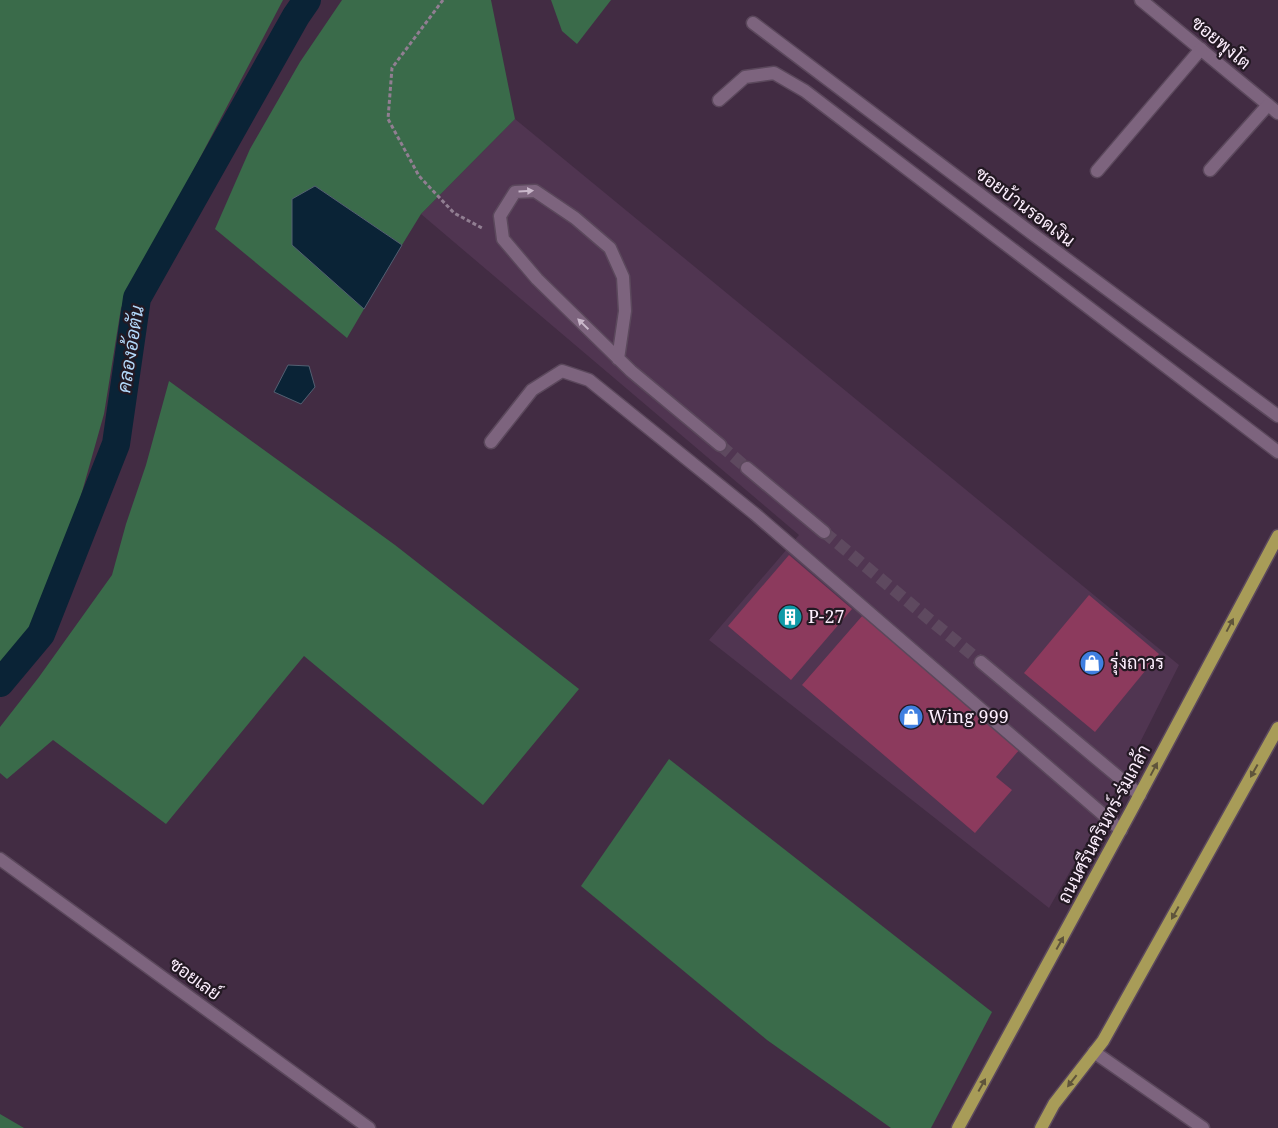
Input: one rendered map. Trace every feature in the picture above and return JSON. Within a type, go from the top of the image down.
[{"type":"main road","name":"ถนนศรีนครินทร์-ร่มเกล้า","points":[[958,1128],[1140,795],[1278,536]]},
{"type":"main road","points":[[1041,1128],[1054,1104],[1104,1041],[1278,728]]},
{"type":"street","name":"ซอยพุงโต","points":[[1141,0],[1278,114]]},
{"type":"street","name":"ซอยบ้านรอดเงิน","points":[[753,23],[1278,416]]},
{"type":"street","points":[[1097,171],[1201,49]]},
{"type":"street","points":[[719,100],[745,77],[774,73],[805,91],[1278,452]]},
{"type":"street","points":[[1210,170],[1268,105]]},
{"type":"street","points":[[618,358],[625,311],[623,277],[610,248],[575,218],[535,191],[515,192],[500,216],[502,239],[537,279],[631,371],[720,445]]},
{"type":"street","points":[[492,442],[532,390],[562,371],[589,380],[747,508],[1121,830]]},
{"type":"street","points":[[748,468],[824,532]]},
{"type":"street","points":[[980,662],[1140,795]]},
{"type":"street","name":"ซอยเลย์","points":[[0,859],[369,1128]]},
{"type":"street","points":[[1094,1052],[1203,1128]]},
{"type":"path","points":[[444,0],[392,68],[388,119],[419,176],[454,212],[502,239]]},
{"type":"shaded area","points":[[515,119],[1179,665],[1111,800],[1049,908],[709,640],[799,535],[421,214]]},
{"type":"green space","points":[[0,0],[283,0],[121,308],[104,414],[71,531],[26,639],[0,668]]},
{"type":"green space","points":[[342,0],[491,0],[515,119],[421,214],[402,245],[315,186],[293,245],[364,309],[347,338],[215,229],[250,149],[300,62]]},
{"type":"green space","points":[[551,0],[611,0],[577,44],[562,31]]},
{"type":"green space","points":[[169,381],[395,545],[579,689],[483,805],[304,656],[166,824],[53,740],[7,779],[0,773],[0,727],[39,677],[112,575],[126,524],[146,465]]},
{"type":"green space","points":[[669,759],[992,1012],[931,1128],[891,1128],[767,1040],[581,886]]},
{"type":"green space","points":[[0,1114],[24,1128],[0,1128]]},
{"type":"water","points":[[315,186],[402,245],[364,309],[292,245],[292,199]]},
{"type":"water","points":[[288,365],[309,366],[315,387],[301,404],[274,392]]},
{"type":"building","name":"P-27","points":[[789,555],[852,609],[791,680],[728,626]]},
{"type":"building","name":"รุ่งถาวร","points":[[1089,595],[1159,654],[1095,732],[1024,673]]},
{"type":"building","name":"Wing 999","points":[[863,615],[1020,749],[996,777],[1012,790],[975,833],[802,685]]},
{"type":"waterway","name":"คลองอ้อตัน","points":[[0,683],[41,634],[116,444],[137,298],[296,16],[307,0]]},
{"type":"tunnel","points":[[720,445],[747,468]]},
{"type":"tunnel","points":[[824,532],[981,662]]},
{"type":"place","name":"P-27","points":[[790,617]]},
{"type":"place","name":"รุ่งถาวร","points":[[1092,663]]},
{"type":"place","name":"Wing 999","points":[[911,717]]}]
